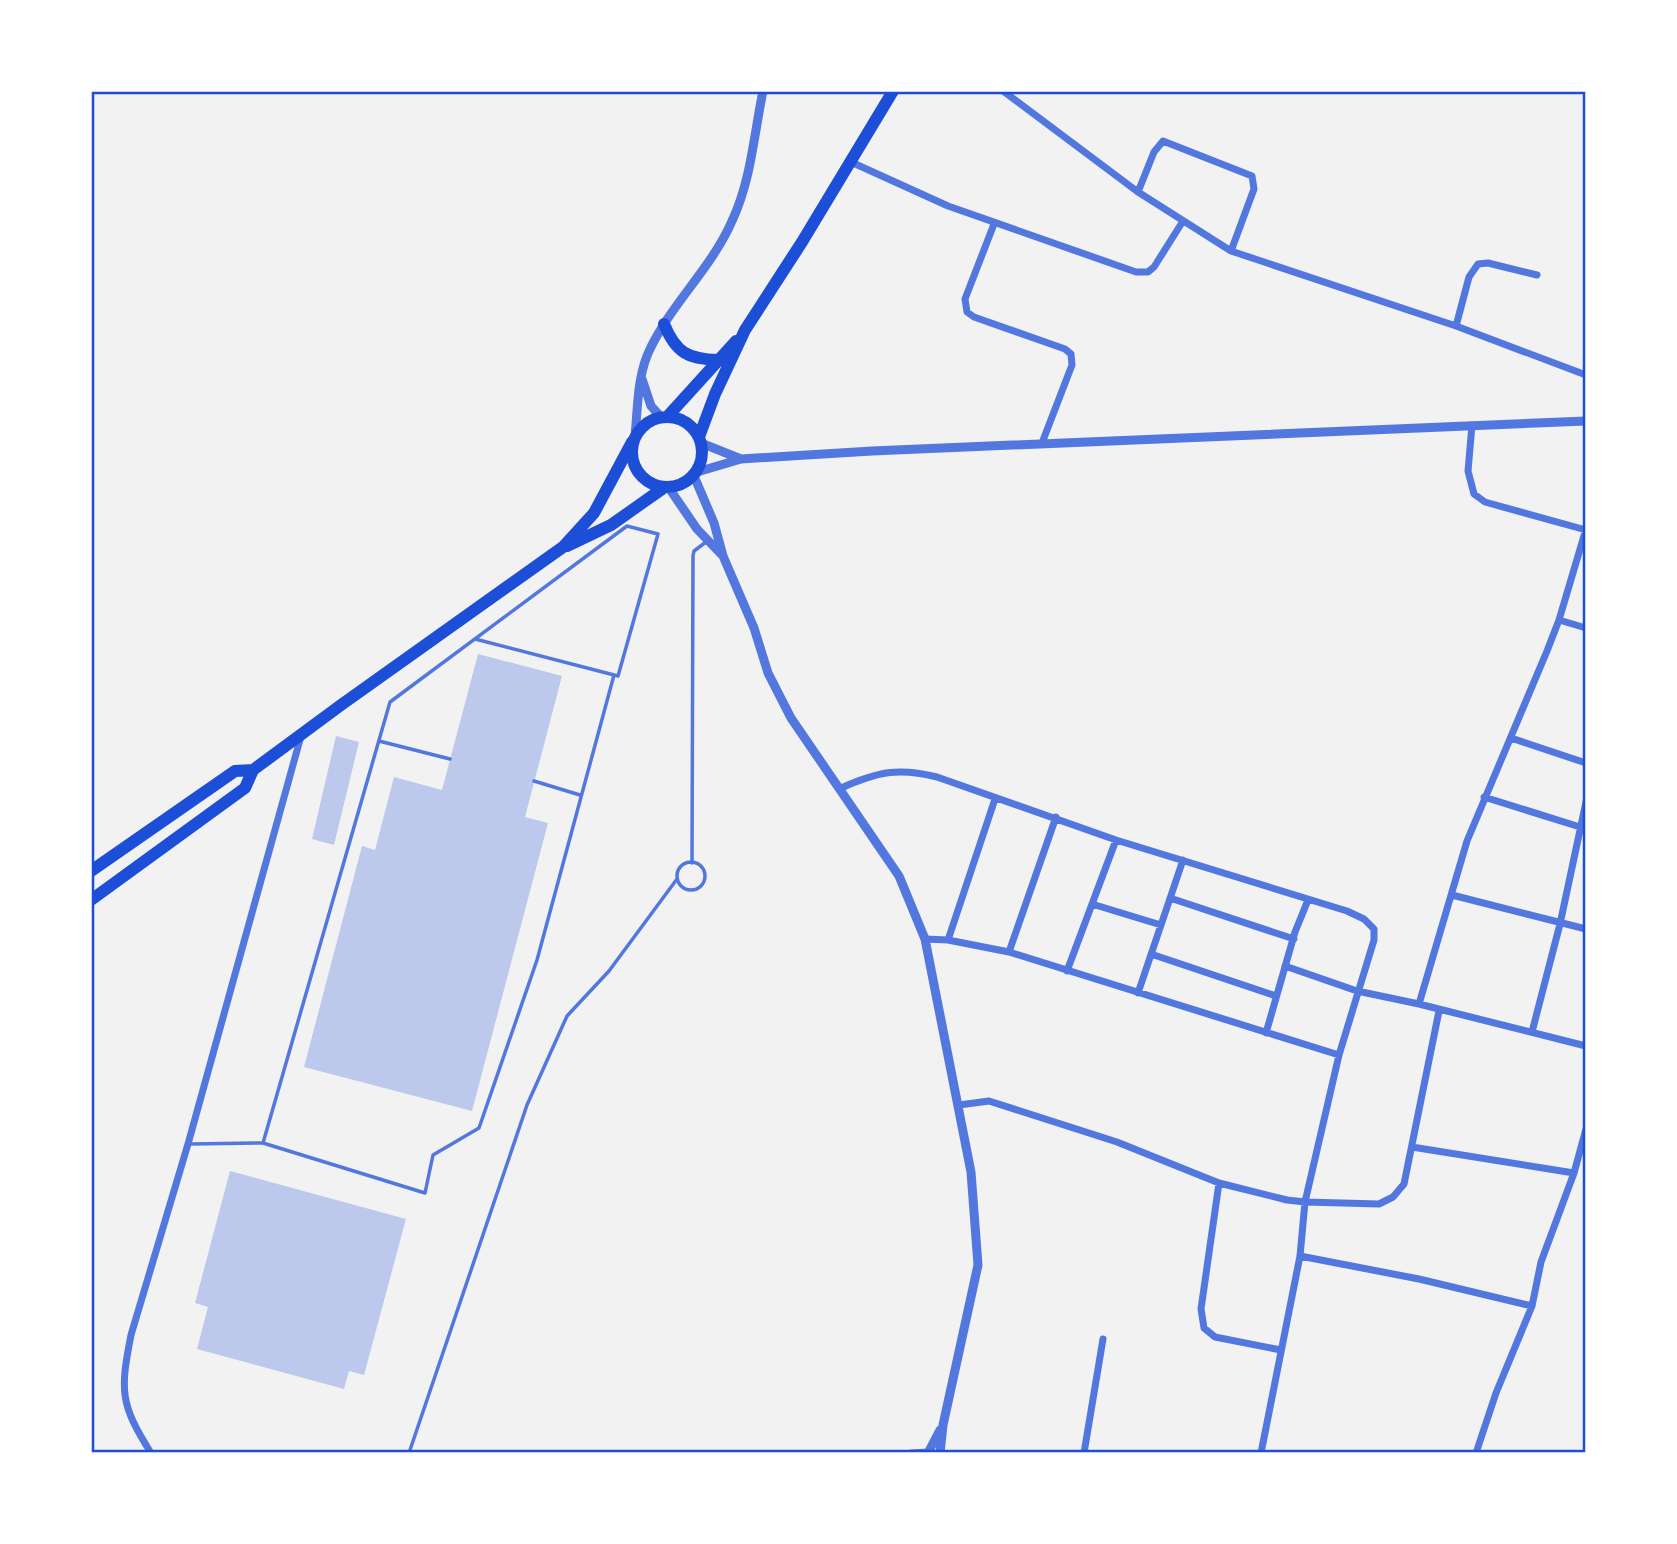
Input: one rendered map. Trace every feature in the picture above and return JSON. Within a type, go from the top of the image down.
[{"type":"main road","points":[[563,547],[594,535],[666,488],[681,485],[695,474],[702,453],[700,440],[715,394],[746,330],[893,91]]},
{"type":"main road","points":[[664,324],[674,344],[685,354],[718,360]]},
{"type":"main road","points":[[91,900],[245,788],[253,770],[301,734],[563,547],[594,513],[643,425],[664,417],[746,330]]},
{"type":"main road","points":[[664,417],[683,421],[700,440]]},
{"type":"main road","points":[[634,439],[631,457],[636,471],[647,482],[666,488]]},
{"type":"main road","points":[[91,871],[234,771],[253,770]]},
{"type":"street","points":[[634,439],[641,374],[651,347],[664,324],[710,261],[734,219],[750,162],[762,91]]},
{"type":"street","points":[[1003,91],[1138,192],[1231,251],[1542,356],[1586,375]]},
{"type":"street","points":[[1138,192],[1154,152],[1163,141],[1252,176],[1254,189],[1231,251]]},
{"type":"street","points":[[851,162],[995,224],[1143,273],[1148,272],[1161,260],[1183,221]]},
{"type":"street","points":[[995,224],[965,299],[967,312],[974,317],[1065,349],[1072,358],[1072,365],[1042,443]]},
{"type":"street","points":[[1456,326],[1469,277],[1478,264],[1488,263],[1537,275]]},
{"type":"street","points":[[641,374],[651,405],[664,417]]},
{"type":"street","points":[[940,1453],[943,1425],[978,1265],[978,1242],[971,1172],[925,939],[898,876],[841,788],[813,751],[768,673],[754,628],[723,556],[714,523],[695,474],[741,459],[1042,443],[1586,421]]},
{"type":"street","points":[[1419,1004],[1467,841],[1559,620],[1586,529],[1485,502],[1474,494],[1468,471],[1472,425]]},
{"type":"street","points":[[700,440],[741,459]]},
{"type":"street","points":[[666,488],[723,556]]},
{"type":"street","points":[[1559,620],[1586,628]]},
{"type":"street","points":[[151,1453],[128,1415],[124,1393],[125,1363],[301,734]]},
{"type":"street","points":[[1511,738],[1586,763]]},
{"type":"street","points":[[841,788],[875,774],[900,771],[937,777],[1116,840],[1355,914],[1368,921],[1374,929],[1375,935],[1339,1055],[1305,1202],[1300,1256],[1261,1453]]},
{"type":"street","points":[[1484,797],[1580,827]]},
{"type":"street","points":[[948,940],[995,799]]},
{"type":"street","points":[[1532,1032],[1560,924],[1586,802]]},
{"type":"street","points":[[1009,951],[1056,817]]},
{"type":"street","points":[[1067,971],[1116,840]]},
{"type":"street","points":[[1138,993],[1182,860]]},
{"type":"street","points":[[1452,895],[1586,929]]},
{"type":"street","points":[[1170,898],[1294,939]]},
{"type":"street","points":[[1266,1032],[1308,900]]},
{"type":"street","points":[[1092,904],[1161,925]]},
{"type":"street","points":[[925,939],[948,940],[1009,951],[1339,1055]]},
{"type":"street","points":[[1151,954],[1276,996]]},
{"type":"street","points":[[1286,966],[1357,992],[1419,1004],[1586,1046]]},
{"type":"street","points":[[959,1105],[989,1101],[1117,1142],[1219,1183],[1305,1202],[1379,1204],[1398,1193],[1404,1184],[1439,1011]]},
{"type":"street","points":[[1476,1453],[1492,1403],[1532,1306],[1541,1262],[1574,1172],[1586,1129]]},
{"type":"street","points":[[1412,1147],[1574,1172]]},
{"type":"street","points":[[1219,1183],[1203,1288],[1202,1324],[1207,1332],[1215,1337],[1281,1350]]},
{"type":"street","points":[[1300,1256],[1419,1279],[1532,1306]]},
{"type":"street","points":[[1084,1453],[1103,1339]]},
{"type":"street","points":[[911,1453],[928,1452],[943,1425]]},
{"type":"lane","points":[[263,1143],[390,702],[627,526],[658,534],[618,676],[475,639]]},
{"type":"lane","points":[[692,863],[692,556],[694,551],[708,541]]},
{"type":"lane","points":[[188,1144],[263,1143],[425,1193],[433,1155],[479,1128],[537,960],[614,675]]},
{"type":"lane","points":[[379,741],[450,759]]},
{"type":"lane","points":[[534,781],[580,794]]},
{"type":"lane","points":[[409,1453],[527,1105],[567,1016],[609,971],[677,879],[683,865],[692,863],[703,869],[705,880],[694,890],[688,890],[679,884],[677,879]]},
{"type":"building","points":[[478,654],[562,676],[525,817],[548,823],[472,1111],[304,1067],[362,846],[375,850],[394,777],[442,790]]},
{"type":"building","points":[[336,736],[359,742],[334,845],[312,839]]},
{"type":"building","points":[[230,1171],[406,1219],[364,1375],[349,1371],[344,1389],[197,1349],[208,1307],[195,1303]]}]
